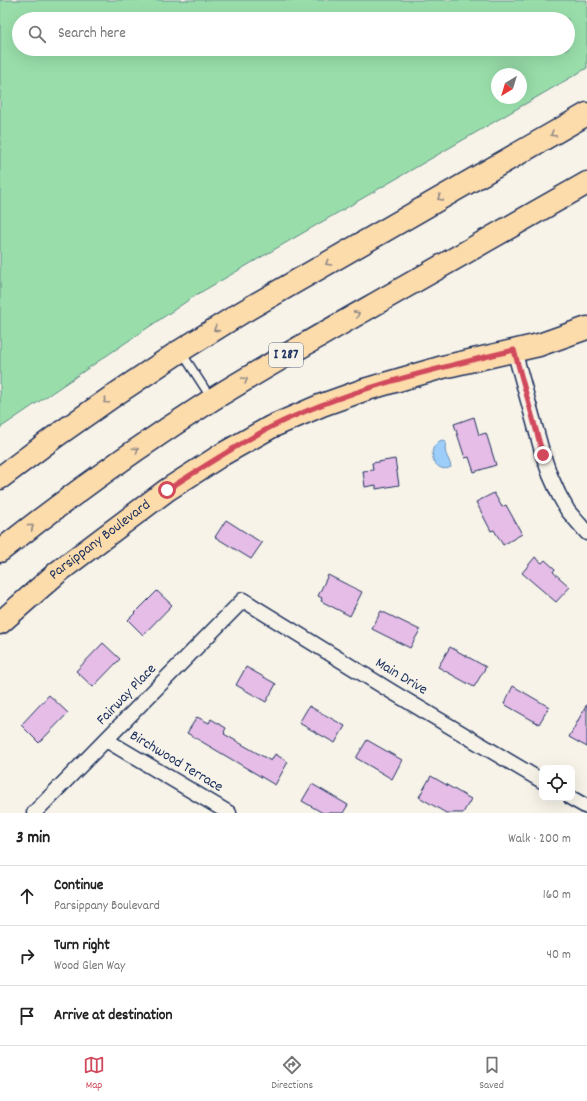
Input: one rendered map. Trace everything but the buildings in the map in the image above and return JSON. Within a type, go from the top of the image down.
[{"type":"main road","points":[[0,478],[56,436],[180,351],[242,313],[587,114]]},
{"type":"main road","name":"I 287","points":[[0,551],[90,482],[212,400],[330,329],[587,183]]},
{"type":"main road","name":"Parsippany Boulevard","points":[[0,623],[58,572],[167,490],[223,454],[264,431],[322,405],[364,390],[443,367],[539,345],[587,328]]},
{"type":"street","points":[[514,350],[550,475],[559,496],[568,511],[587,533]]},
{"type":"street","name":"Fairway Place","points":[[34,813],[243,600]]},
{"type":"street","name":"Main Drive","points":[[243,600],[394,693],[539,779]]},
{"type":"street","name":"Birchwood Terrace","points":[[106,740],[229,813]]},
{"type":"street","points":[[575,800],[587,807]]},
{"type":"lane","points":[[180,351],[212,400]]},
{"type":"green space","points":[[0,0],[587,0],[587,68],[527,103],[527,68],[491,68],[491,104],[525,104],[196,295],[0,428]]},
{"type":"water","points":[[442,440],[446,442],[446,453],[451,467],[445,469],[440,468],[436,464],[433,460],[432,454],[433,448]]},
{"type":"route","points":[[167,490],[223,454],[272,427],[322,405],[364,390],[443,367],[514,350],[543,455]]}]
